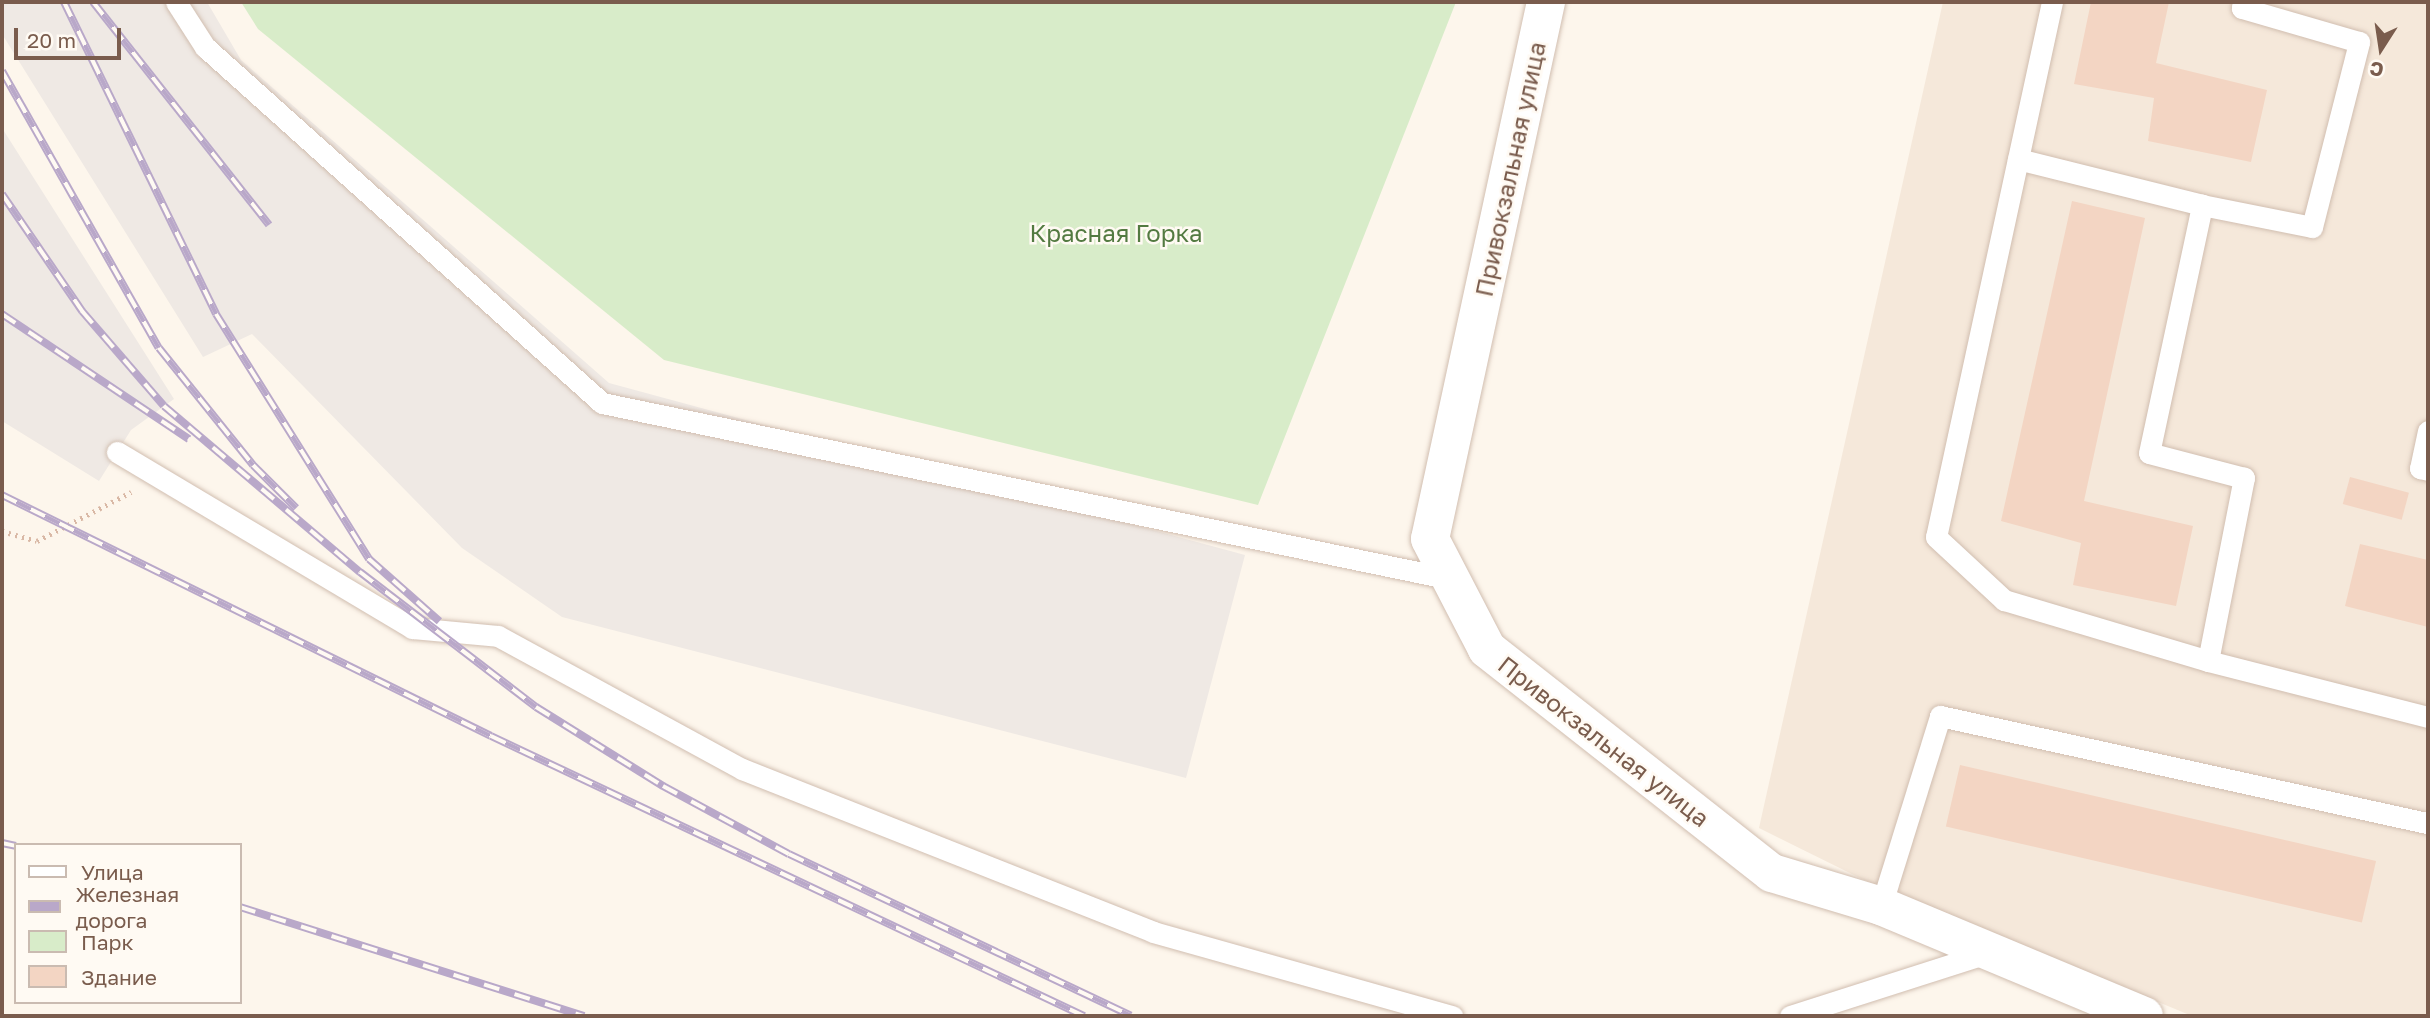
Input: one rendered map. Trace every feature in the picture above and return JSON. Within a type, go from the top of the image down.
[{"type":"street","name":"Привокзальная улица","points":[[1546,2],[1430,539],[1487,649],[1772,873],[1881,906],[2144,1016]]},
{"type":"lane","points":[[176,2],[205,47],[602,403],[1451,579]]},
{"type":"lane","points":[[2052,2],[1936,537],[2004,600],[2208,661],[2428,717]]},
{"type":"lane","points":[[2018,159],[2202,205],[2312,228],[2359,41],[2242,8],[2243,2]]},
{"type":"lane","points":[[2202,205],[2149,453],[2244,478],[2208,661]]},
{"type":"lane","points":[[2428,431],[2420,468],[2428,470]]},
{"type":"lane","points":[[117,452],[412,628],[498,636],[742,769],[1153,932],[1452,1016]]},
{"type":"lane","points":[[1881,906],[1940,716],[2428,823]]},
{"type":"lane","points":[[1790,1016],[1991,952]]},
{"type":"path","points":[[2,531],[37,541],[159,477]]},
{"type":"shaded area","points":[[2,2],[207,2],[241,60],[609,383],[1245,555],[1186,778],[562,617],[462,548],[252,334],[203,357],[2,34]]},
{"type":"shaded area","points":[[1943,2],[2428,2],[2428,1016],[2192,1016],[1866,881],[1759,828]]},
{"type":"shaded area","points":[[2,128],[174,399],[131,430],[99,481],[2,421]]},
{"type":"green space","name":"Красная Горка","points":[[241,2],[1456,2],[1258,505],[664,360],[258,29]]},
{"type":"building","points":[[2091,2],[2169,2],[2156,63],[2267,90],[2251,162],[2148,141],[2154,98],[2074,84]]},
{"type":"building","points":[[2072,201],[2145,218],[2084,501],[2193,526],[2176,606],[2073,585],[2081,543],[2001,521]]},
{"type":"building","points":[[2350,477],[2409,493],[2402,520],[2343,504]]},
{"type":"building","points":[[2360,544],[2428,560],[2428,627],[2345,606]]},
{"type":"building","points":[[1960,765],[2376,861],[2362,922],[1946,826]]},
{"type":"railway","points":[[64,2],[216,314],[369,559],[439,621]]},
{"type":"railway","points":[[93,2],[269,225]]},
{"type":"railway","points":[[2,71],[159,348],[253,465],[296,508]]},
{"type":"railway","points":[[2,194],[82,311],[164,406],[360,572],[536,707],[663,786],[789,854],[1131,1016]]},
{"type":"railway","points":[[2,314],[189,439]]},
{"type":"railway","points":[[2,495],[491,736],[1084,1016]]},
{"type":"railway","points":[[2,843],[14,846]]},
{"type":"railway","points":[[242,908],[584,1016]]}]
